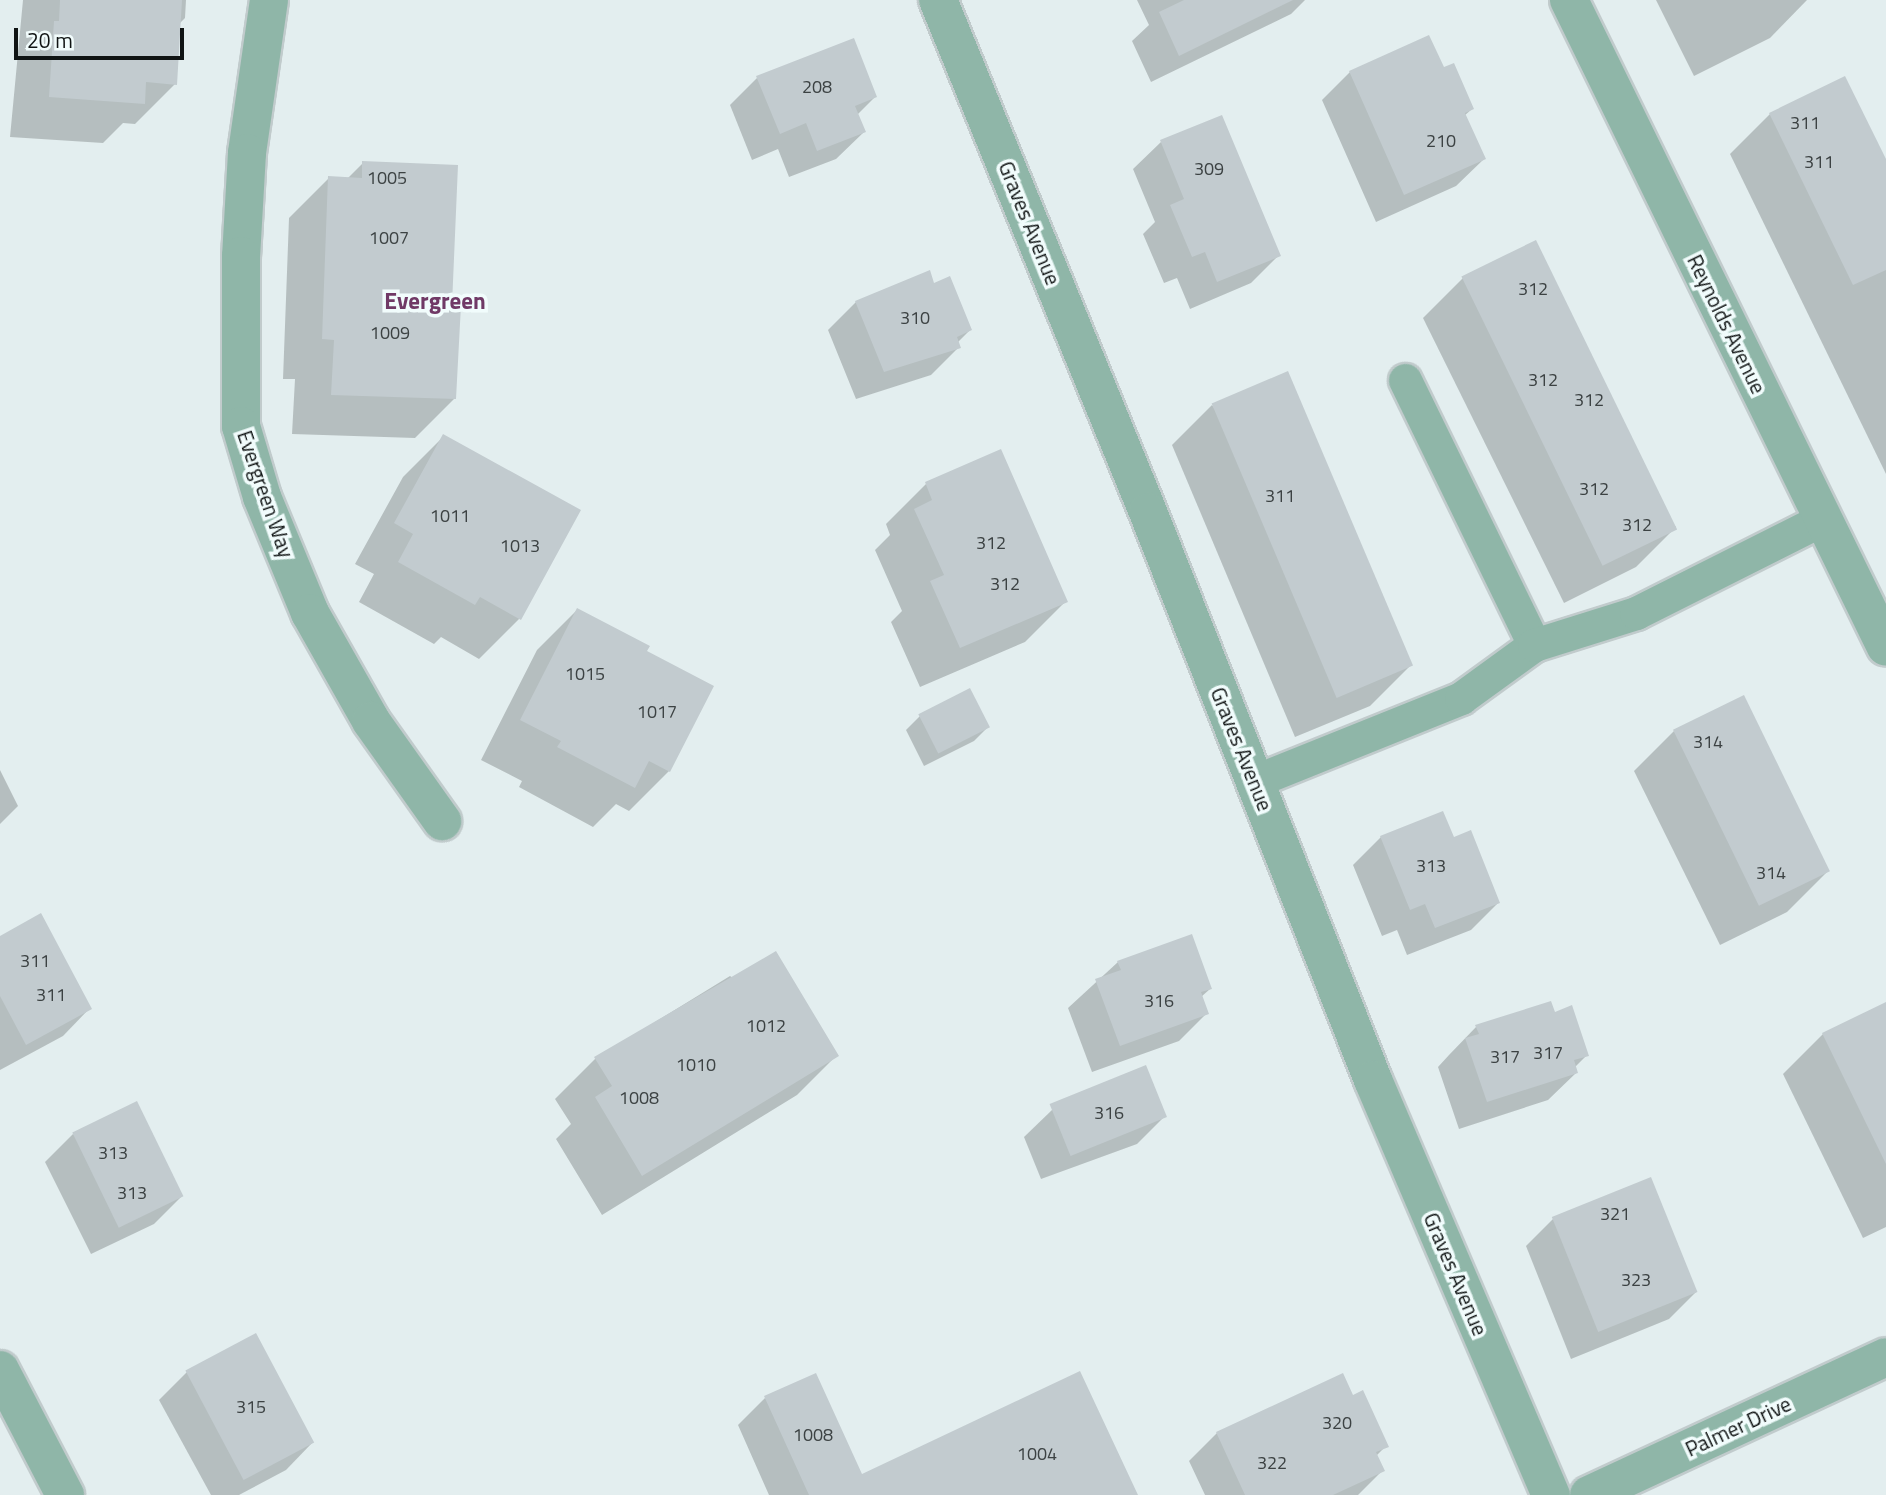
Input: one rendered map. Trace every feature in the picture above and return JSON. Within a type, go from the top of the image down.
[{"type":"street","name":"Evergreen Way","points":[[269,0],[247,153],[240,256],[241,426],[262,498],[310,613],[371,721],[442,821]]},
{"type":"street","name":"Graves Avenue","points":[[938,0],[1255,781],[1373,1080],[1551,1495]]},
{"type":"street","name":"Reynolds Avenue","points":[[1569,0],[1886,647]]},
{"type":"street","name":"Palmer Drive","points":[[1590,1495],[1886,1357]]},
{"type":"street","points":[[0,1370],[65,1495]]},
{"type":"lane","points":[[1405,380],[1534,645]]},
{"type":"lane","points":[[1255,781],[1461,698],[1534,645],[1636,613],[1823,519]]},
{"type":"building","points":[[60,0],[182,0],[177,85],[146,82],[145,104],[49,97],[54,21],[59,21]]},
{"type":"building","points":[[1184,0],[1293,0],[1179,56],[1159,12]]},
{"type":"building","points":[[1429,35],[1444,67],[1454,63],[1474,109],[1465,113],[1486,159],[1404,195],[1349,71]]},
{"type":"building","points":[[854,38],[877,97],[855,106],[866,132],[817,151],[806,123],[780,134],[756,76]]},
{"type":"building","points":[[1845,76],[1886,159],[1886,270],[1853,285],[1769,113]]},
{"type":"building","points":[[1222,115],[1281,256],[1217,282],[1205,252],[1192,257],[1170,205],[1184,199],[1160,140]]},
{"type":"building","points":[[362,161],[458,165],[452,305],[461,305],[456,399],[331,395],[334,340],[322,339],[328,176],[362,178]]},
{"type":"building","points":[[1536,240],[1677,529],[1603,566],[1461,276]]},
{"type":"building","points":[[930,270],[934,283],[950,276],[972,330],[957,337],[961,348],[884,372],[855,301]]},
{"type":"building","points":[[1288,371],[1413,666],[1337,698],[1212,403]]},
{"type":"building","points":[[443,434],[581,510],[521,620],[480,597],[475,605],[398,562],[413,534],[394,523]]},
{"type":"building","points":[[1001,449],[1068,602],[960,648],[930,581],[944,575],[914,509],[932,500],[925,482]]},
{"type":"building","points":[[577,608],[650,646],[647,651],[714,686],[670,772],[649,761],[635,788],[557,747],[561,741],[520,720]]},
{"type":"building","points":[[970,688],[990,727],[938,754],[918,714]]},
{"type":"building","points":[[1744,695],[1830,871],[1759,906],[1673,730]]},
{"type":"building","points":[[1443,811],[1454,837],[1471,830],[1500,903],[1435,928],[1425,904],[1410,910],[1380,836]]},
{"type":"building","points":[[41,913],[92,1009],[26,1045],[0,996],[0,936]]},
{"type":"building","points":[[1192,934],[1212,989],[1201,992],[1209,1014],[1120,1046],[1095,979],[1121,970],[1117,961]]},
{"type":"building","points":[[776,951],[839,1056],[642,1176],[595,1097],[612,1086],[594,1057]]},
{"type":"building","points":[[1551,1001],[1555,1012],[1572,1005],[1589,1056],[1574,1060],[1578,1073],[1487,1102],[1465,1038],[1479,1034],[1475,1025]]},
{"type":"building","points":[[1886,1002],[1886,1164],[1822,1033]]},
{"type":"building","points":[[1146,1065],[1167,1117],[1071,1156],[1050,1104]]},
{"type":"building","points":[[137,1101],[183,1196],[119,1228],[72,1133]]},
{"type":"building","points":[[1651,1177],[1697,1292],[1598,1332],[1552,1217]]},
{"type":"building","points":[[256,1333],[314,1442],[244,1480],[185,1371]]},
{"type":"building","points":[[1080,1371],[1138,1495],[809,1495],[764,1396],[816,1373],[862,1474]]},
{"type":"building","points":[[1343,1373],[1353,1395],[1363,1390],[1389,1447],[1376,1452],[1385,1471],[1333,1495],[1245,1495],[1216,1432]]},
{"type":"district","name":"Evergreen","points":[[435,301]]}]
